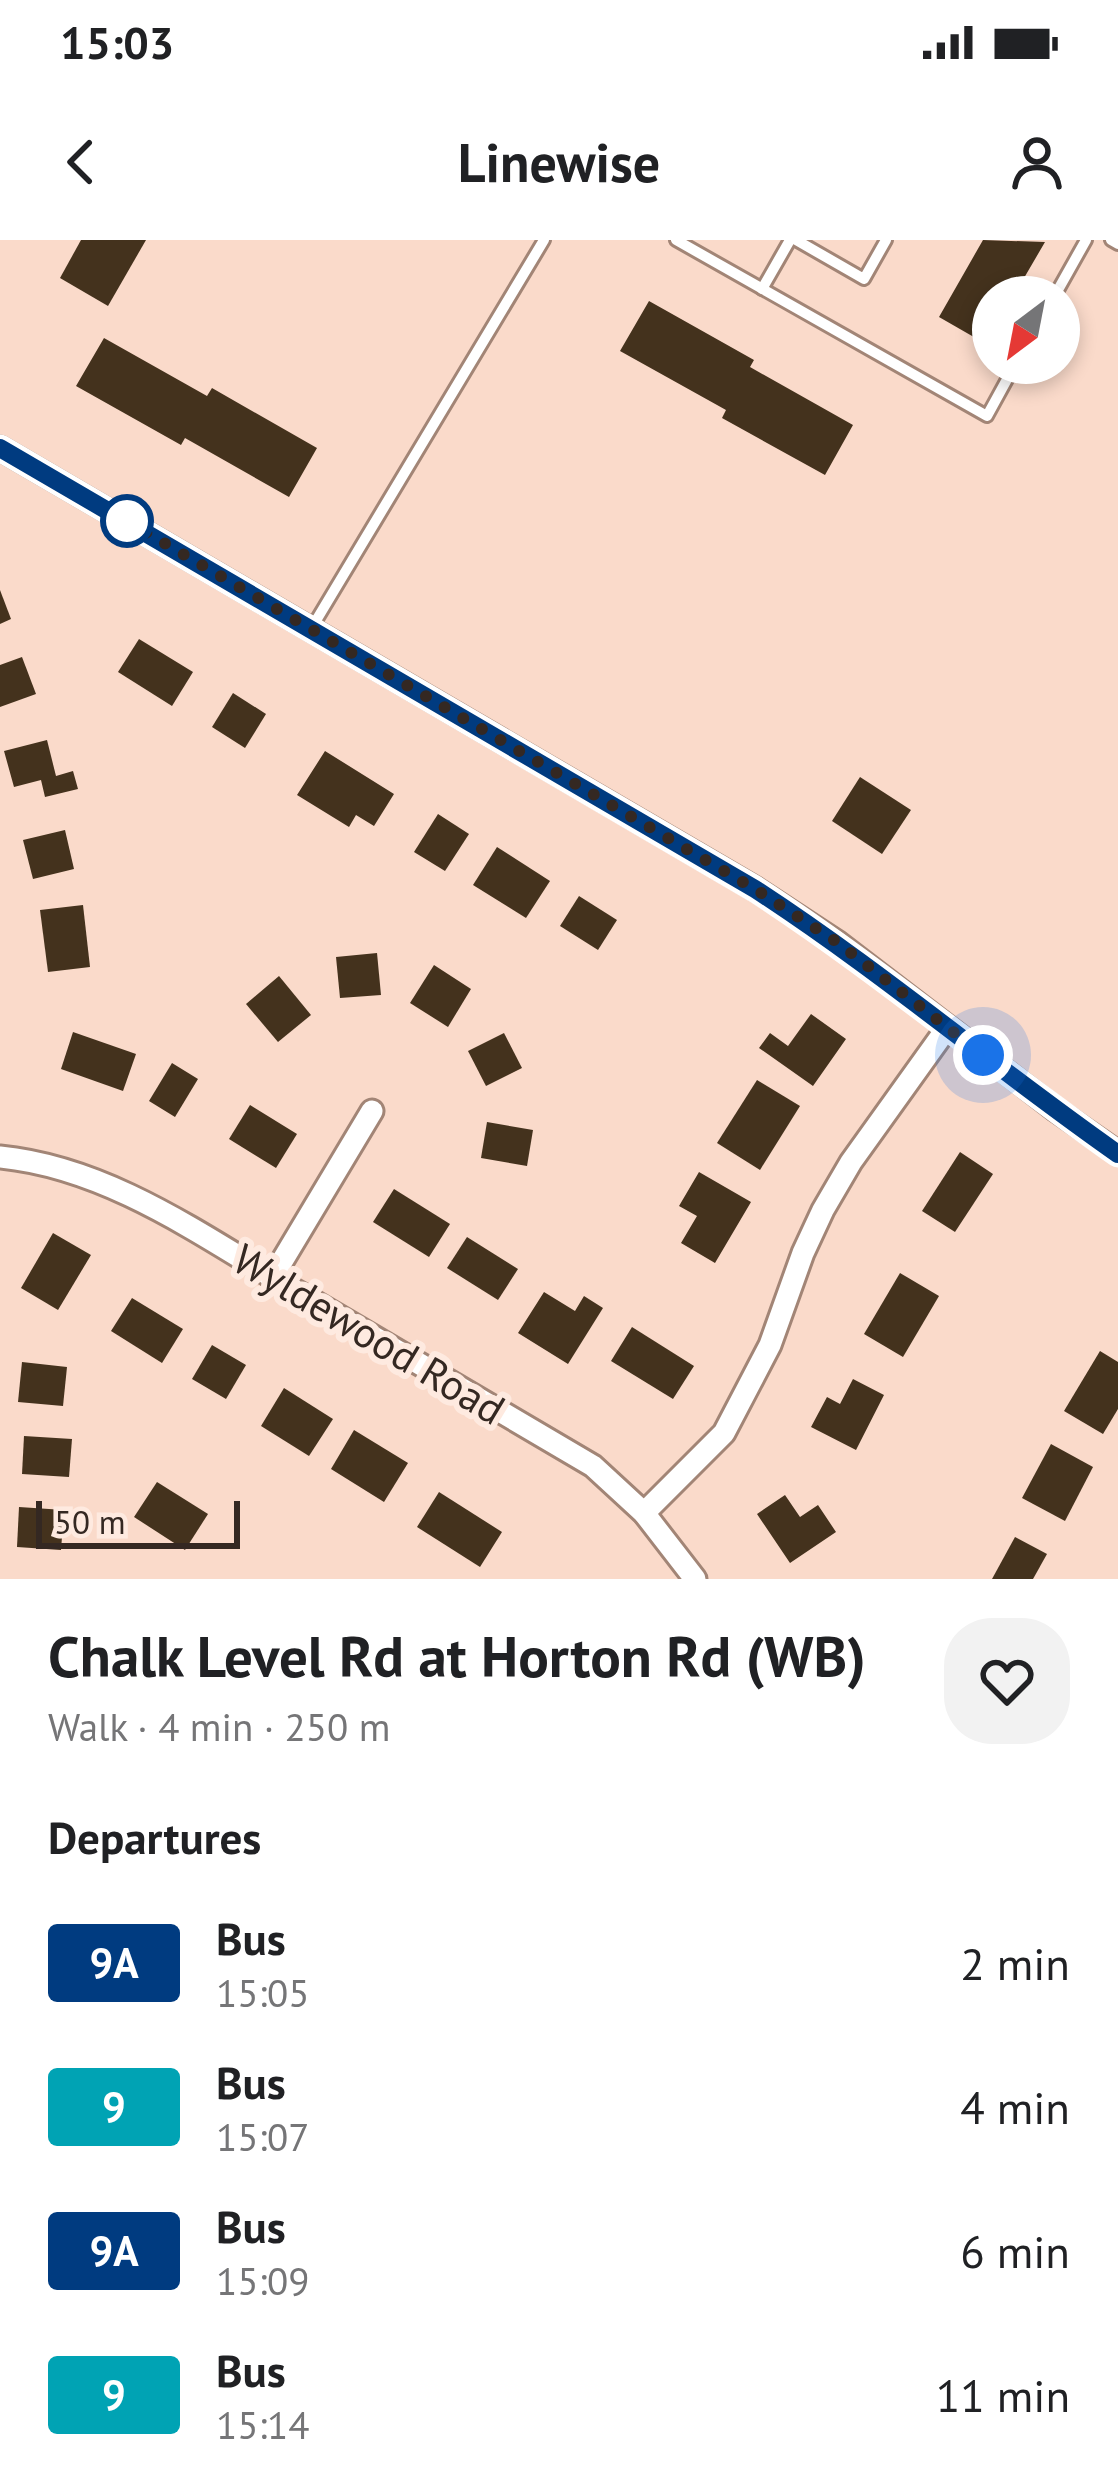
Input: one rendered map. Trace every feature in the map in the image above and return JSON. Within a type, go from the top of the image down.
[{"type":"street","points":[[0,448],[755,889],[837,942],[1118,1154]]},
{"type":"street","points":[[644,1513],[724,1432],[770,1345],[823,1210],[851,1162],[947,1028]]},
{"type":"street","points":[[272,1278],[372,1111]]},
{"type":"street","name":"Wyldewood Road","points":[[0,1157],[32,1160],[75,1173],[145,1203],[592,1466],[644,1513],[695,1579]]},
{"type":"lane","points":[[310,629],[544,240]]},
{"type":"lane","points":[[676,240],[987,416],[1005,384]]},
{"type":"lane","points":[[762,289],[793,240],[864,279],[886,240]]},
{"type":"lane","points":[[1066,276],[1086,240]]},
{"type":"building","points":[[81,240],[146,240],[108,306],[60,278]]},
{"type":"building","points":[[983,240],[1045,242],[1025,276],[972,276],[972,336],[939,317]]},
{"type":"building","points":[[649,301],[754,360],[750,367],[853,425],[825,475],[722,418],[726,410],[620,351]]},
{"type":"building","points":[[104,338],[207,396],[212,388],[317,448],[289,497],[185,438],[181,445],[76,386]]},
{"type":"building","points":[[0,590],[11,619],[0,624]]},
{"type":"building","points":[[139,639],[193,672],[172,706],[118,672]]},
{"type":"building","points":[[22,657],[36,694],[0,707],[0,665]]},
{"type":"building","points":[[233,693],[266,714],[245,748],[212,727]]},
{"type":"building","points":[[47,740],[56,776],[73,771],[78,789],[45,797],[41,780],[14,787],[4,751]]},
{"type":"building","points":[[325,751],[394,794],[374,826],[356,815],[349,827],[297,795]]},
{"type":"building","points":[[860,777],[911,810],[882,854],[832,821]]},
{"type":"building","points":[[438,814],[469,834],[445,871],[414,852]]},
{"type":"building","points":[[65,830],[74,869],[33,879],[23,840]]},
{"type":"building","points":[[497,847],[550,881],[526,918],[473,885]]},
{"type":"building","points":[[579,896],[617,920],[598,950],[560,926]]},
{"type":"building","points":[[83,905],[90,967],[48,972],[40,910]]},
{"type":"building","points":[[377,953],[381,995],[340,998],[336,957]]},
{"type":"building","points":[[434,965],[471,989],[448,1027],[410,1003]]},
{"type":"building","points":[[279,976],[311,1015],[278,1042],[246,1004]]},
{"type":"building","points":[[811,1014],[846,1039],[813,1086],[759,1048],[770,1033],[788,1046]]},
{"type":"building","points":[[73,1032],[136,1054],[123,1091],[61,1069]]},
{"type":"building","points":[[504,1033],[522,1068],[486,1086],[468,1051]]},
{"type":"building","points":[[172,1063],[198,1079],[175,1117],[149,1101]]},
{"type":"building","points":[[757,1080],[800,1106],[760,1170],[717,1143]]},
{"type":"building","points":[[250,1105],[297,1134],[276,1168],[229,1139]]},
{"type":"building","points":[[487,1122],[533,1130],[527,1166],[481,1158]]},
{"type":"building","points":[[960,1152],[993,1174],[955,1232],[922,1211]]},
{"type":"building","points":[[699,1172],[751,1202],[715,1263],[681,1243],[697,1216],[679,1206]]},
{"type":"building","points":[[394,1189],[450,1224],[429,1257],[373,1222]]},
{"type":"building","points":[[53,1233],[91,1255],[58,1310],[21,1288]]},
{"type":"building","points":[[467,1237],[518,1269],[498,1300],[447,1268]]},
{"type":"building","points":[[900,1273],[939,1296],[903,1357],[864,1334]]},
{"type":"building","points":[[544,1292],[575,1311],[584,1296],[603,1308],[568,1364],[518,1333]]},
{"type":"building","points":[[132,1298],[183,1329],[162,1363],[111,1331]]},
{"type":"building","points":[[632,1327],[694,1366],[673,1399],[611,1361]]},
{"type":"building","points":[[212,1345],[246,1365],[226,1399],[192,1379]]},
{"type":"building","points":[[1100,1351],[1118,1362],[1118,1409],[1103,1434],[1064,1411]]},
{"type":"building","points":[[22,1362],[67,1367],[63,1406],[18,1402]]},
{"type":"building","points":[[853,1379],[884,1395],[856,1450],[811,1427],[827,1397],[840,1404]]},
{"type":"building","points":[[284,1388],[333,1419],[309,1456],[261,1426]]},
{"type":"building","points":[[354,1430],[408,1463],[384,1502],[331,1469]]},
{"type":"building","points":[[24,1436],[72,1439],[69,1477],[22,1474]]},
{"type":"building","points":[[1051,1444],[1093,1467],[1065,1521],[1022,1498]]},
{"type":"building","points":[[157,1482],[208,1514],[185,1550],[134,1517]]},
{"type":"building","points":[[439,1492],[502,1532],[480,1567],[417,1527]]},
{"type":"building","points":[[785,1495],[800,1517],[818,1505],[836,1532],[790,1563],[757,1514]]},
{"type":"building","points":[[19,1507],[64,1510],[61,1550],[17,1547]]},
{"type":"building","points":[[1015,1537],[1047,1554],[1033,1579],[992,1579]]},
{"type":"bus line","name":"9A","points":[[0,448],[755,889],[837,942],[1118,1154]]},
{"type":"route","points":[[127,521],[118,516],[755,889],[837,942],[983,1055]]}]
